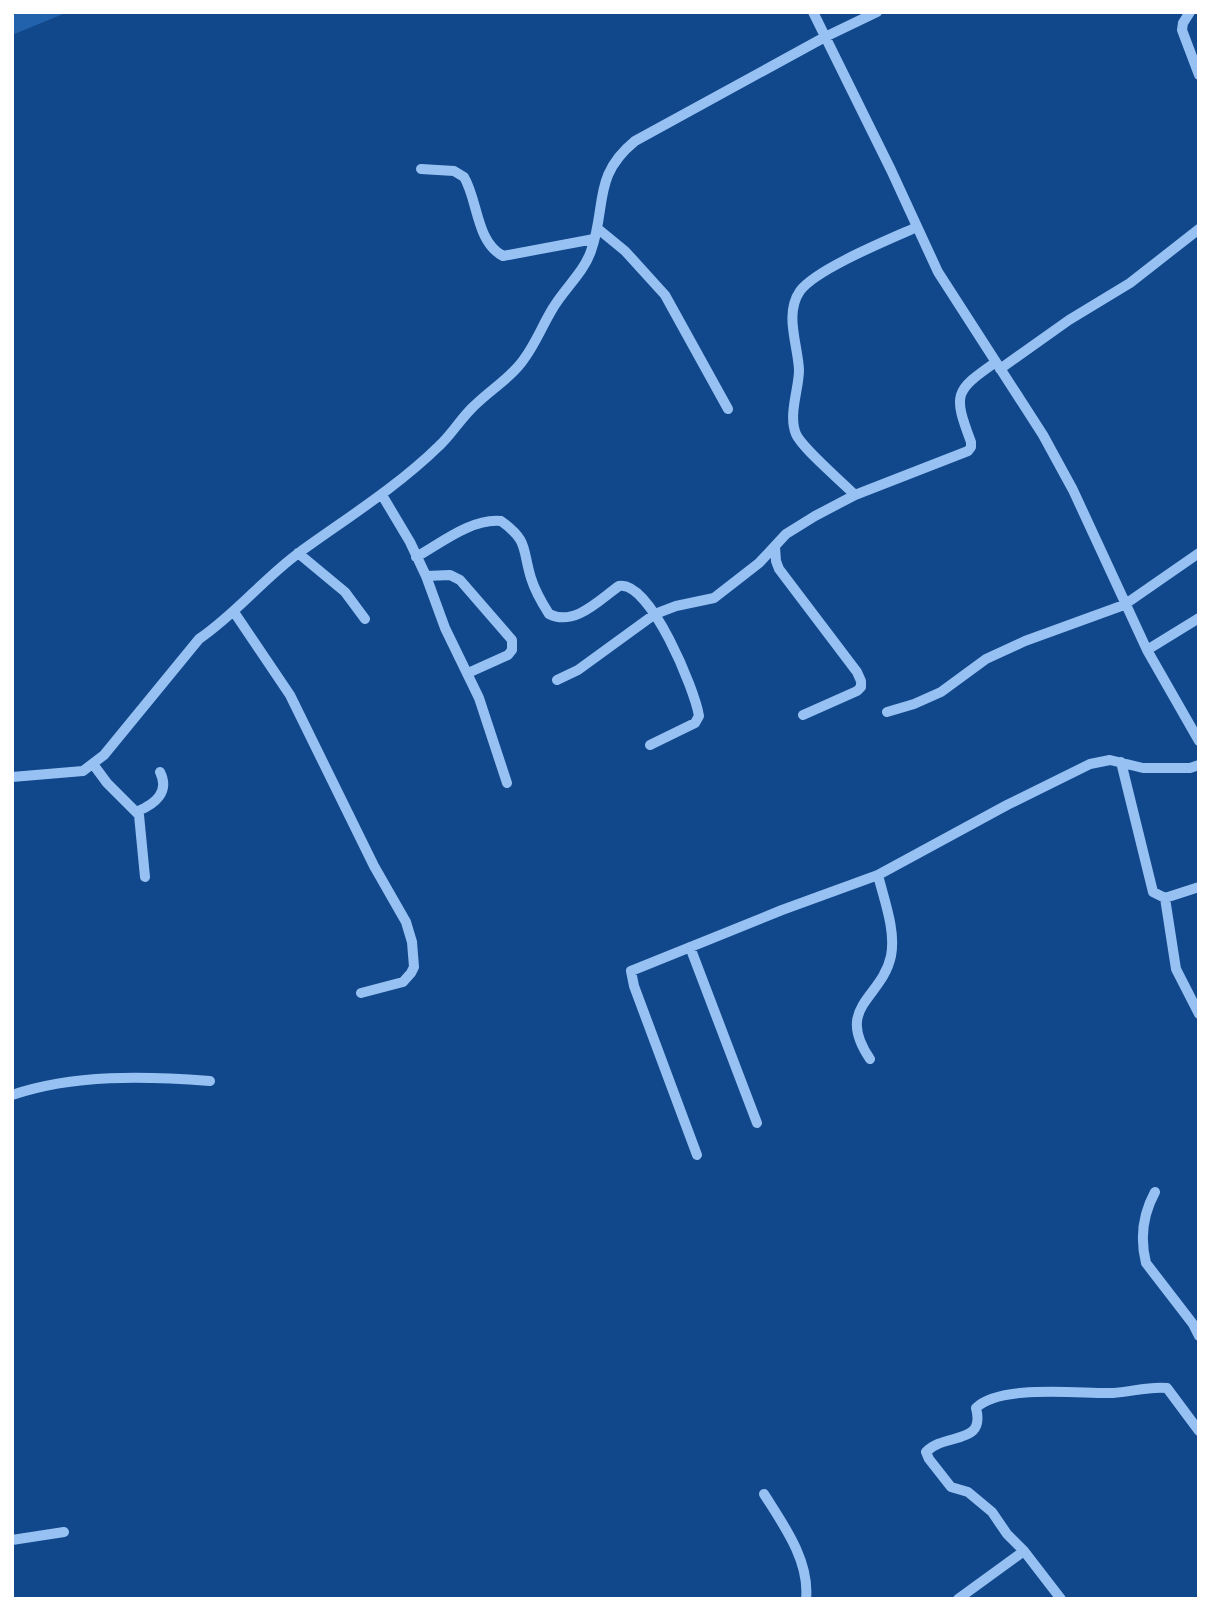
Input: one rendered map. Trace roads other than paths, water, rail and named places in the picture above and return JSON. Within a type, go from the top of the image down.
[{"type":"street","points":[[813,12],[938,272],[1043,435],[1073,490],[1124,605],[1199,741]]},
{"type":"street","points":[[12,777],[83,771],[93,764],[104,755],[188,650],[298,553],[382,495],[439,446],[470,410],[523,361],[552,308],[587,262],[604,186],[612,163],[620,153],[635,141],[825,37],[877,12]]},
{"type":"street","points":[[1190,12],[1181,30],[1199,75]]},
{"type":"street","points":[[421,169],[454,171],[464,177],[483,230],[499,254],[510,256],[595,233],[625,251],[665,295],[728,409]]},
{"type":"street","points":[[855,495],[796,435],[794,418],[799,367],[793,307],[800,291],[811,281],[835,266],[917,227]]},
{"type":"street","points":[[557,680],[578,670],[655,614],[676,606],[714,598],[799,526],[855,495],[968,451],[971,442],[959,406],[959,397],[968,383],[1130,283],[1199,229]]},
{"type":"street","points":[[382,495],[410,542],[445,628],[479,698],[507,783]]},
{"type":"street","points":[[416,557],[467,528],[494,520],[501,521],[515,531],[524,543],[531,578],[549,614],[559,617],[578,613],[619,586],[625,585],[633,589],[655,614],[679,656],[699,716],[695,723],[650,745]]},
{"type":"street","points":[[775,547],[779,569],[857,671],[861,681],[861,688],[857,691],[803,715]]},
{"type":"street","points":[[298,553],[345,592],[365,619]]},
{"type":"street","points":[[887,712],[940,692],[986,659],[1025,641],[1124,605],[1199,553]]},
{"type":"street","points":[[425,576],[450,575],[460,580],[512,640],[512,650],[508,655],[468,673]]},
{"type":"street","points":[[234,612],[290,695],[374,866],[398,904],[409,932],[414,967],[411,973],[403,982],[361,993]]},
{"type":"street","points":[[1147,650],[1199,618]]},
{"type":"street","points":[[697,1155],[630,976],[631,971],[878,874],[1007,804],[1101,760],[1143,768],[1190,768],[1199,765]]},
{"type":"street","points":[[1121,762],[1153,892],[1165,898],[1199,887]]},
{"type":"street","points":[[93,764],[107,783],[138,811],[145,877]]},
{"type":"street","points":[[138,811],[160,797],[164,787],[160,772]]},
{"type":"street","points":[[870,1059],[862,1048],[856,1021],[891,956],[891,927],[878,874]]},
{"type":"street","points":[[1165,898],[1176,969],[1199,1014]]},
{"type":"street","points":[[690,947],[757,1123]]},
{"type":"street","points":[[12,1095],[44,1084],[112,1079],[209,1081]]},
{"type":"street","points":[[1155,1192],[1146,1209],[1143,1252],[1146,1263],[1196,1323],[1199,1336]]},
{"type":"street","points":[[1061,1599],[992,1512],[968,1492],[951,1487],[926,1452],[931,1447],[967,1434],[978,1427],[980,1421],[976,1408],[984,1402],[1014,1394],[1114,1393],[1167,1388],[1199,1431]]},
{"type":"street","points":[[764,1494],[783,1523],[800,1558],[807,1586],[806,1599]]},
{"type":"street","points":[[12,1540],[64,1532]]},
{"type":"street","points":[[958,1599],[1024,1550]]}]
